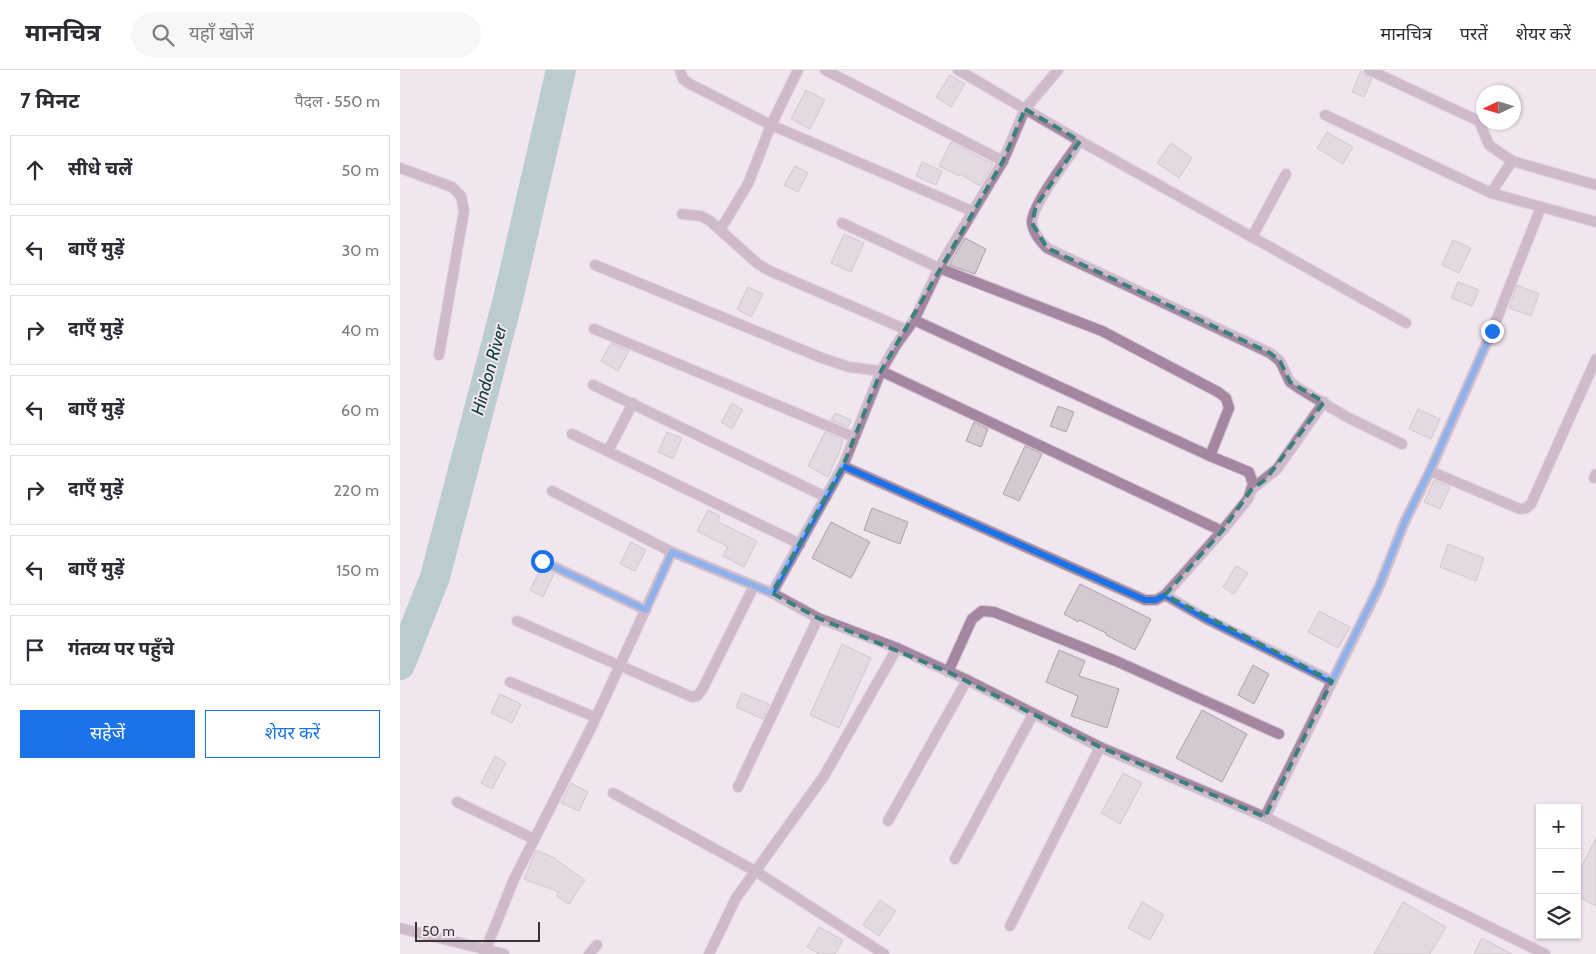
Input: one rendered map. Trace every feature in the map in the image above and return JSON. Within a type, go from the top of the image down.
[{"type":"street","points":[[680,70],[683,79],[690,84],[771,125],[972,211]]},
{"type":"street","points":[[720,230],[748,184],[771,125],[798,70]]},
{"type":"street","points":[[825,70],[1003,161]]},
{"type":"street","points":[[958,70],[1406,323]]},
{"type":"street","points":[[772,593],[843,466],[881,371],[914,320],[939,268],[1003,161],[1025,109],[1058,70]]},
{"type":"street","points":[[1368,70],[1479,121],[1489,145],[1512,160],[1596,185]]},
{"type":"street","points":[[1325,115],[1491,193],[1596,222]]},
{"type":"street","points":[[1080,140],[1036,206],[1032,223],[1036,236],[1047,248],[1270,353],[1280,361],[1290,382],[1347,416],[1402,444]]},
{"type":"street","points":[[1491,193],[1512,160]]},
{"type":"street","points":[[400,168],[452,187],[461,196],[464,211],[439,355]]},
{"type":"street","points":[[1252,236],[1286,174]]},
{"type":"street","points":[[1265,817],[1379,586],[1405,521],[1492,331],[1541,207]]},
{"type":"street","points":[[682,214],[702,216],[710,221],[758,264],[770,271],[907,330]]},
{"type":"street","points":[[842,223],[939,268],[1102,331],[1218,392],[1226,398],[1229,408],[1210,456]]},
{"type":"street","points":[[595,265],[822,358],[849,367],[881,371],[1222,531]]},
{"type":"street","points":[[843,466],[1145,600],[1156,600],[1165,595],[1248,499],[1253,484],[1249,472],[1210,456],[914,320]]},
{"type":"street","points":[[594,329],[854,437]]},
{"type":"street","points":[[1430,470],[1520,509],[1526,508],[1531,504],[1596,359]]},
{"type":"street","points":[[593,384],[826,497]]},
{"type":"street","points":[[1251,490],[1277,469],[1324,402]]},
{"type":"street","points":[[608,451],[633,403]]},
{"type":"street","points":[[572,434],[800,544]]},
{"type":"street","points":[[552,491],[672,552],[772,593],[818,618],[897,648],[967,680],[1100,747],[1265,817],[1545,954]]},
{"type":"street","points":[[484,952],[514,879],[595,717],[672,552]]},
{"type":"street","points":[[542,561],[646,610]]},
{"type":"street","points":[[516,621],[692,697],[697,696],[702,690],[754,586]]},
{"type":"street","points":[[1165,595],[1205,618],[1332,681]]},
{"type":"street","points":[[948,672],[972,619],[982,611],[994,612],[1116,661],[1278,734]]},
{"type":"street","points":[[738,787],[818,618]]},
{"type":"street","points":[[710,954],[736,898],[824,776],[897,648]]},
{"type":"street","points":[[888,820],[967,680]]},
{"type":"street","points":[[510,682],[595,717]]},
{"type":"street","points":[[955,859],[1032,714]]},
{"type":"street","points":[[1010,926],[1100,747]]},
{"type":"street","points":[[613,793],[755,870],[884,954]]},
{"type":"street","points":[[457,802],[534,839]]},
{"type":"street","points":[[400,928],[484,952],[504,954]]},
{"type":"street","points":[[589,954],[598,945]]},
{"type":"highlighted area","points":[[1025,109],[1080,141],[1036,206],[1032,223],[1047,248],[1270,353],[1280,361],[1290,382],[1324,402],[1266,479],[1251,490],[1222,531],[1165,595],[1332,681],[1265,817],[1100,747],[948,672],[818,618],[772,593],[843,466],[881,371],[1003,161]]},
{"type":"building","points":[[1361,71],[1372,79],[1364,97],[1352,92]]},
{"type":"building","points":[[950,75],[965,84],[951,107],[936,97]]},
{"type":"building","points":[[806,90],[825,100],[810,129],[791,119]]},
{"type":"building","points":[[1327,132],[1353,147],[1343,164],[1317,148]]},
{"type":"building","points":[[951,142],[993,164],[980,186],[960,174],[959,176],[939,166]]},
{"type":"building","points":[[1171,143],[1192,158],[1179,178],[1157,163]]},
{"type":"building","points":[[922,162],[942,171],[936,185],[916,176]]},
{"type":"building","points":[[795,166],[808,173],[798,192],[784,185]]},
{"type":"building","points":[[844,234],[864,243],[851,272],[831,263]]},
{"type":"building","points":[[965,238],[986,249],[975,274],[949,265]]},
{"type":"building","points":[[1453,240],[1471,248],[1459,273],[1442,265]]},
{"type":"building","points":[[1458,282],[1479,290],[1472,306],[1451,298]]},
{"type":"building","points":[[1517,285],[1539,294],[1531,316],[1509,308]]},
{"type":"building","points":[[748,287],[763,294],[751,317],[737,309]]},
{"type":"building","points":[[611,343],[629,351],[618,371],[601,361]]},
{"type":"building","points":[[732,403],[743,410],[732,429],[721,422]]},
{"type":"building","points":[[1058,406],[1074,412],[1066,432],[1050,426]]},
{"type":"building","points":[[1418,409],[1440,419],[1431,439],[1409,429]]},
{"type":"building","points":[[835,413],[851,420],[848,427],[831,420]]},
{"type":"building","points":[[974,422],[988,429],[981,447],[966,441]]},
{"type":"building","points":[[667,432],[682,438],[673,459],[658,452]]},
{"type":"building","points":[[825,432],[843,440],[828,477],[808,466]]},
{"type":"building","points":[[1025,446],[1042,454],[1019,501],[1003,494]]},
{"type":"building","points":[[1434,480],[1450,487],[1440,509],[1424,502]]},
{"type":"building","points":[[872,508],[908,522],[900,544],[864,530]]},
{"type":"building","points":[[708,510],[720,516],[717,521],[757,541],[744,567],[723,556],[728,547],[697,531]]},
{"type":"building","points":[[831,522],[870,542],[851,578],[812,558]]},
{"type":"building","points":[[631,542],[646,550],[635,571],[620,564]]},
{"type":"building","points":[[1448,544],[1484,558],[1476,581],[1440,567]]},
{"type":"building","points":[[1236,566],[1248,573],[1234,594],[1223,587]]},
{"type":"building","points":[[541,568],[554,574],[543,597],[530,590]]},
{"type":"building","points":[[1080,584],[1151,619],[1135,650],[1106,635],[1106,633],[1079,620],[1078,622],[1064,614]]},
{"type":"building","points":[[1319,611],[1350,627],[1338,648],[1308,632]]},
{"type":"building","points":[[842,644],[871,658],[839,728],[810,715]]},
{"type":"building","points":[[1059,650],[1085,661],[1079,676],[1119,689],[1107,728],[1071,716],[1078,696],[1046,682]]},
{"type":"building","points":[[1253,665],[1269,674],[1254,704],[1238,695]]},
{"type":"building","points":[[742,693],[769,704],[763,719],[736,707]]},
{"type":"building","points":[[500,694],[521,704],[512,723],[491,713]]},
{"type":"building","points":[[1202,710],[1247,734],[1222,782],[1176,758]]},
{"type":"building","points":[[495,756],[506,763],[492,789],[481,783]]},
{"type":"building","points":[[1123,773],[1142,783],[1120,824],[1101,813]]},
{"type":"building","points":[[571,783],[588,792],[579,811],[561,803]]},
{"type":"building","points":[[1596,838],[1596,906],[1581,898],[1581,868]]},
{"type":"building","points":[[536,850],[555,858],[585,880],[569,904],[556,896],[559,892],[524,879]]},
{"type":"building","points":[[880,900],[896,911],[879,936],[863,925]]},
{"type":"building","points":[[1142,902],[1164,915],[1150,940],[1128,928]]},
{"type":"building","points":[[1403,902],[1446,927],[1430,954],[1374,954]]},
{"type":"building","points":[[819,927],[843,940],[835,954],[819,954],[807,947]]},
{"type":"building","points":[[1482,938],[1512,954],[1474,954]]},
{"type":"waterway","name":"Hindon River","points":[[400,665],[435,577],[508,299],[561,70]]},
{"type":"route","points":[[542,561],[646,610],[672,552],[772,593],[843,466],[1145,600],[1156,600],[1165,595],[1205,618],[1332,681],[1379,586],[1405,521],[1492,331]]}]
